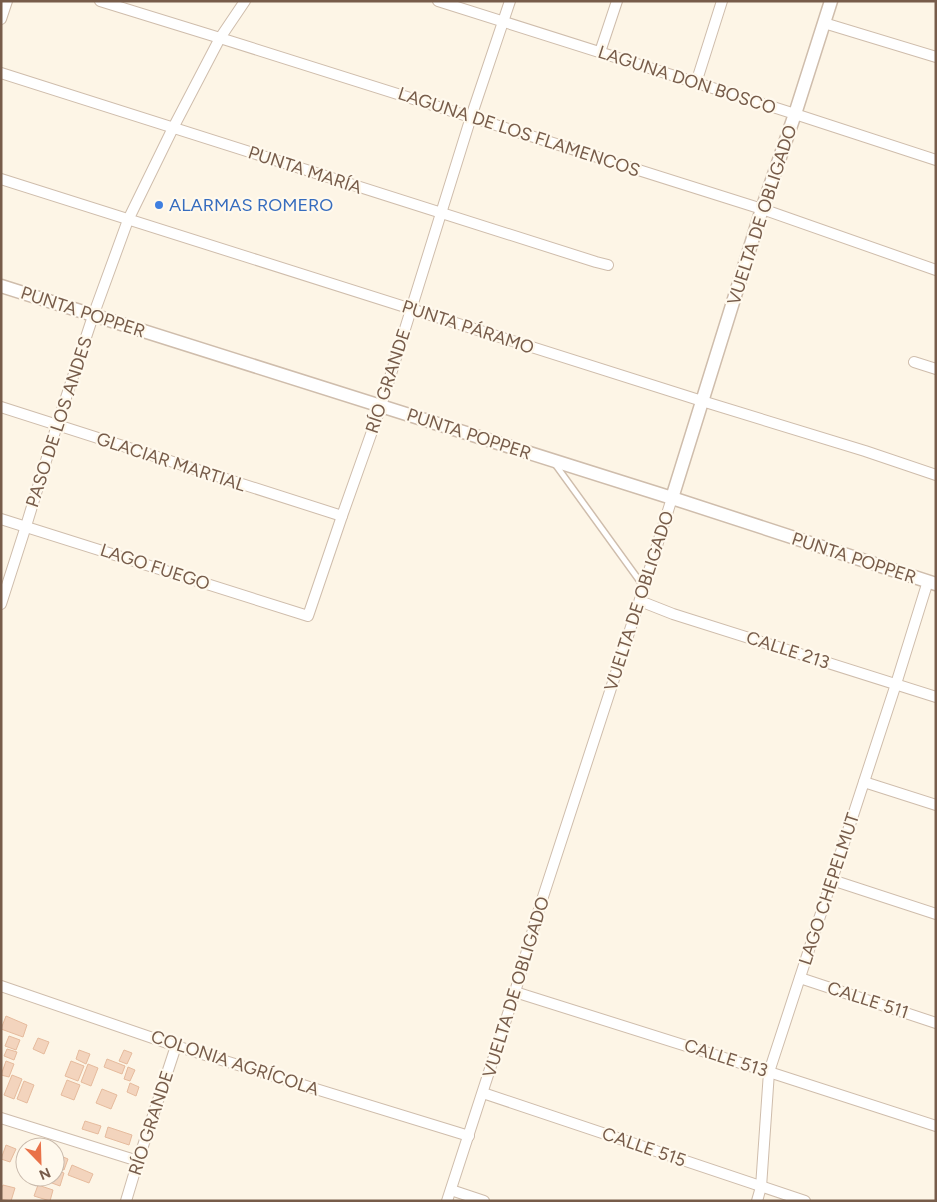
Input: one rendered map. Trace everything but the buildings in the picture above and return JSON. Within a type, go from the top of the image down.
[{"type":"street","points":[[1,18],[7,1]]},
{"type":"street","name":"LAGUNA DE LOS FLAMENCOS","points":[[100,1],[762,210],[936,270]]},
{"type":"street","name":"PASO DE LOS ANDES","points":[[1,604],[93,316],[128,220],[220,38],[245,1]]},
{"type":"street","name":"LAGUNA DON BOSCO","points":[[438,1],[936,160]]},
{"type":"street","name":"RÍO GRANDE","points":[[308,616],[381,406],[440,213],[510,1]]},
{"type":"street","points":[[600,52],[617,1]]},
{"type":"street","points":[[696,83],[722,1]]},
{"type":"street","name":"VUELTA DE OBLIGADO","points":[[447,1201],[515,992],[540,906],[640,601],[762,210],[831,1]]},
{"type":"street","points":[[824,23],[936,57]]},
{"type":"street","name":"PUNTA MARÍA","points":[[1,73],[608,265]]},
{"type":"street","name":"PUNTA PÁRAMO","points":[[1,180],[936,474]]},
{"type":"street","name":"PUNTA POPPER","points":[[1,286],[672,498],[932,583]]},
{"type":"street","points":[[914,362],[936,368]]},
{"type":"street","name":"GLACIAR MARTIAL","points":[[1,407],[342,516]]},
{"type":"street","name":"LAGO FUEGO","points":[[1,519],[308,616]]},
{"type":"street","name":"LAGO CHEPELMUT","points":[[757,1201],[762,1187],[769,1072],[896,684],[932,583]]},
{"type":"street","name":"CALLE 213","points":[[640,601],[673,614],[936,697]]},
{"type":"street","points":[[864,782],[936,805]]},
{"type":"street","points":[[832,880],[936,914]]},
{"type":"street","name":"CALLE 511","points":[[800,978],[936,1023]]},
{"type":"street","name":"COLONIA AGRÍCOLA","points":[[1,986],[176,1046],[469,1136]]},
{"type":"street","name":"CALLE 513","points":[[515,992],[936,1126]]},
{"type":"street","name":"RÍO GRANDE","points":[[126,1201],[176,1046]]},
{"type":"street","name":"CALLE 515","points":[[483,1093],[805,1201]]},
{"type":"street","points":[[1,1118],[138,1161]]},
{"type":"street","points":[[451,1190],[484,1201]]},
{"type":"lane","points":[[552,461],[644,587]]},
{"type":"place","name":"ALARMAS ROMERO","points":[[159,205]]}]
